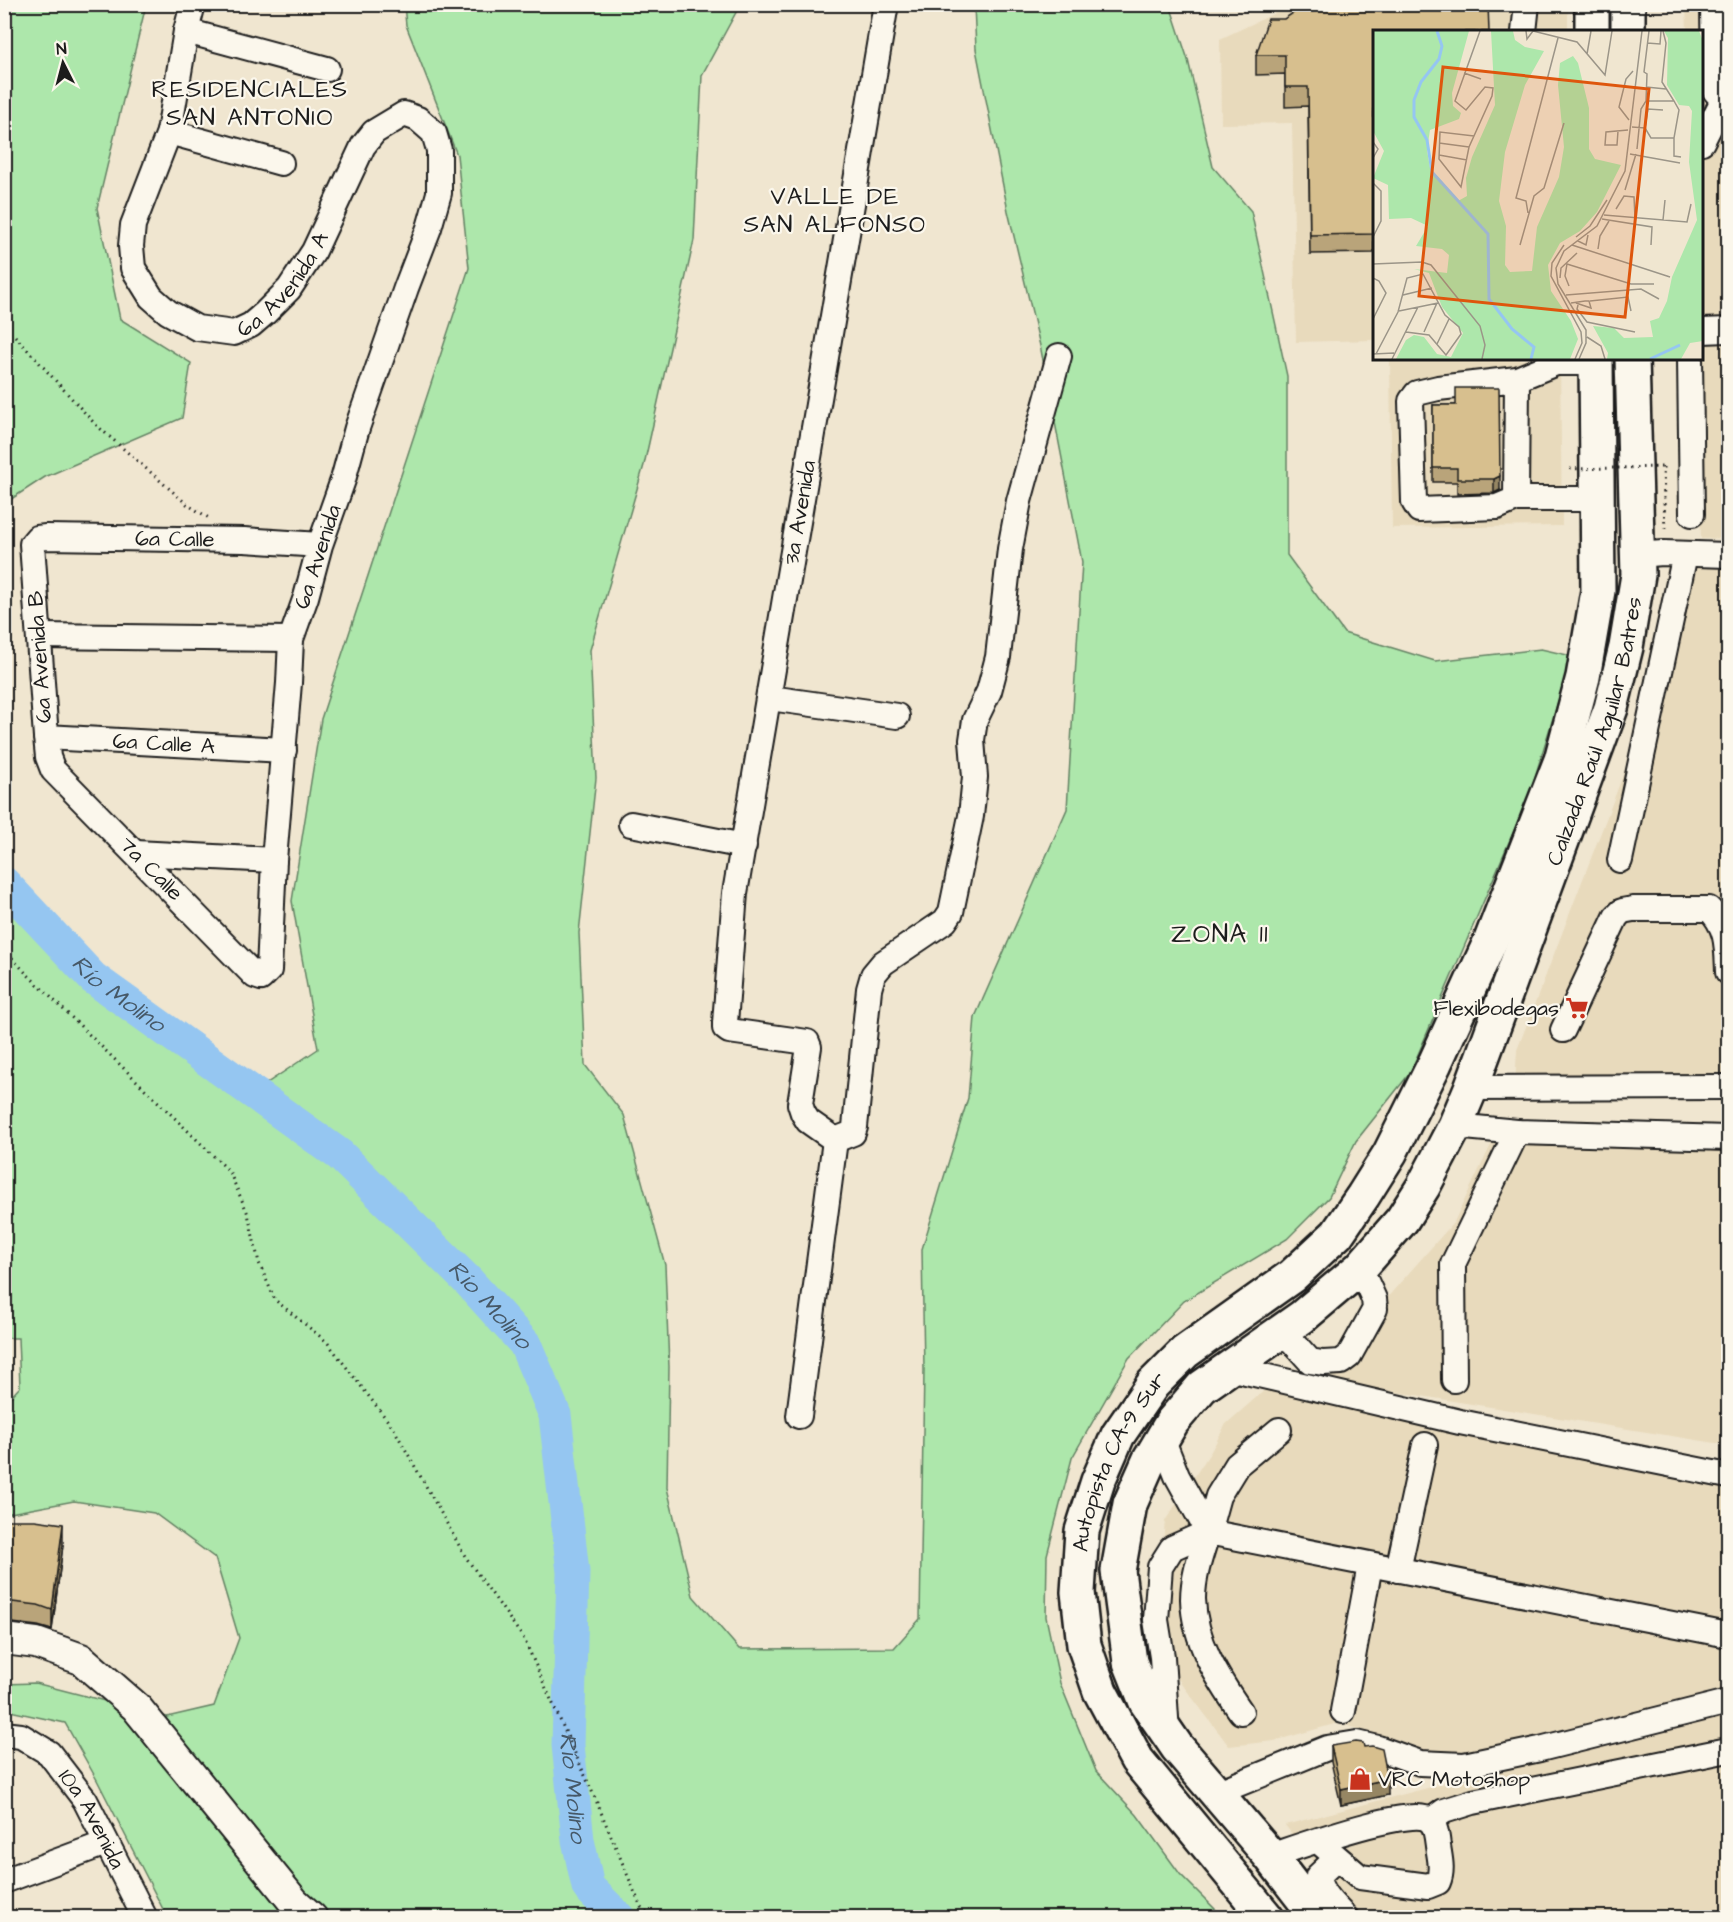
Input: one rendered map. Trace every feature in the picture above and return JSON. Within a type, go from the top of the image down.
[{"type":"highway","points":[[1592,4],[1592,30]]},
{"type":"highway","points":[[1628,4],[1628,30]]},
{"type":"highway","name":"Calzada Raúl Aguilar Batres","points":[[1471,1088],[1611,708],[1626,647],[1638,575],[1632,360]]},
{"type":"highway","name":"Calzada Raúl Aguilar Batres","points":[[1435,1063],[1491,940],[1567,741],[1583,676],[1598,591],[1596,361]]},
{"type":"highway","points":[[1435,1063],[1471,1088]]},
{"type":"highway","name":"Autopista CA-9 Sur","points":[[1267,1917],[1137,1760],[1100,1691],[1084,1645],[1078,1592],[1082,1531],[1098,1481],[1118,1435],[1153,1384],[1185,1352],[1292,1276],[1337,1234],[1390,1153],[1435,1063]]},
{"type":"highway","name":"Autopista CA-9 Sur","points":[[1318,1917],[1270,1856],[1177,1747],[1146,1702],[1130,1662],[1118,1571],[1130,1504],[1162,1438],[1172,1422],[1202,1387],[1282,1331],[1360,1268],[1402,1220],[1423,1187],[1455,1126],[1471,1088]]},
{"type":"main road","points":[[4,1639],[36,1643],[81,1659],[136,1707],[294,1902],[312,1917]]},
{"type":"street","name":"6a Avenida A","points":[[193,4],[186,31],[169,132],[133,225],[131,246],[133,268],[151,297],[168,312],[197,328],[234,333],[250,325],[289,289],[314,251],[363,146],[374,132],[404,114],[418,119],[434,133]]},
{"type":"street","name":"3a Avenida","points":[[835,1140],[808,1121],[800,1104],[809,1047],[807,1042],[729,1031],[725,1023],[735,893],[770,698],[886,4]]},
{"type":"street","points":[[1524,30],[1527,4]]},
{"type":"street","points":[[1703,139],[1726,100],[1715,91],[1713,4]]},
{"type":"street","points":[[186,31],[327,69]]},
{"type":"street","points":[[169,132],[281,163]]},
{"type":"street","name":"6a Avenida","points":[[249,969],[255,976],[261,978],[269,970],[274,860],[291,639],[343,480],[357,428],[440,193],[439,150],[434,133]]},
{"type":"street","points":[[1703,331],[1728,330]]},
{"type":"street","points":[[798,1416],[835,1140],[853,1133],[855,1127],[869,989],[873,975],[883,963],[945,921],[951,912],[972,816],[975,777],[972,740],[975,720],[989,691],[998,657],[1010,549],[1018,501],[1059,356]]},
{"type":"street","points":[[1690,360],[1692,514]]},
{"type":"street","points":[[1596,361],[1556,363],[1517,380],[1438,388],[1417,393],[1412,401],[1414,502],[1419,510],[1497,507],[1516,499],[1598,499]]},
{"type":"street","points":[[1516,499],[1517,380]]},
{"type":"street","name":"6a Calle","points":[[32,544],[37,538],[46,537],[244,540],[320,545]]},
{"type":"street","name":"6a Avenida B","points":[[32,544],[46,737],[48,758],[53,770]]},
{"type":"street","points":[[1620,860],[1685,554]]},
{"type":"street","points":[[1637,555],[1728,555]]},
{"type":"street","points":[[39,636],[291,639]]},
{"type":"street","points":[[770,698],[897,716]]},
{"type":"street","name":"6a Calle A","points":[[46,737],[284,750]]},
{"type":"street","name":"7a Calle","points":[[53,770],[249,969]]},
{"type":"street","points":[[630,824],[744,846]]},
{"type":"street","points":[[136,853],[274,860]]},
{"type":"street","points":[[1563,1030],[1616,917],[1622,911],[1709,909],[1719,918],[1726,935],[1728,972]]},
{"type":"street","points":[[1471,1088],[1728,1087]]},
{"type":"street","points":[[1455,1126],[1517,1131],[1728,1138]]},
{"type":"street","points":[[1454,1380],[1452,1264],[1517,1131]]},
{"type":"street","points":[[1282,1331],[1310,1361],[1323,1364],[1341,1362],[1349,1356],[1375,1309],[1374,1299],[1360,1268]]},
{"type":"street","points":[[1229,1368],[1460,1422],[1728,1476]]},
{"type":"street","points":[[1241,1712],[1219,1680],[1198,1634],[1193,1599],[1197,1565],[1218,1496],[1237,1465],[1279,1430]]},
{"type":"street","points":[[1162,1438],[1177,1476],[1208,1532]]},
{"type":"street","points":[[1398,1570],[1425,1445]]},
{"type":"street","points":[[1167,1733],[1162,1657],[1156,1620],[1160,1567],[1172,1548],[1208,1532],[1728,1635]]},
{"type":"street","points":[[1343,1711],[1370,1565]]},
{"type":"street","points":[[1216,1793],[1327,1748],[1357,1743],[1420,1763],[1464,1765],[1540,1749],[1728,1701]]},
{"type":"street","name":"10a Avenida","points":[[13,1735],[49,1753],[85,1800],[145,1917]]},
{"type":"street","points":[[1430,1821],[1444,1811],[1473,1802],[1728,1750]]},
{"type":"street","points":[[1270,1856],[1318,1841],[1387,1820],[1419,1816],[1430,1821],[1436,1832],[1442,1872],[1438,1882],[1428,1886],[1360,1877],[1336,1859],[1318,1841]]},
{"type":"street","points":[[4,1881],[106,1843]]},
{"type":"street","points":[[1336,1859],[1318,1876],[1318,1881],[1328,1898],[1346,1917]]},
{"type":"path","points":[[15,336],[95,424],[188,505],[244,540]]},
{"type":"path","points":[[1570,470],[1663,467],[1665,530]]},
{"type":"path","points":[[4,949],[49,996],[229,1171],[248,1214],[260,1263],[275,1300],[327,1342],[394,1429],[465,1556],[524,1639],[641,1907],[654,1917]]},
{"type":"shaded area","points":[[1292,5],[1568,5],[1568,30],[1373,30],[1373,340],[1296,342],[1292,123],[1221,124],[1220,39]]},
{"type":"shaded area","points":[[1686,5],[1728,5],[1728,538],[1701,539],[1696,360],[1703,360],[1703,30],[1687,30]]},
{"type":"shaded area","points":[[1390,360],[1560,360],[1562,526],[1392,528]]},
{"type":"shaded area","points":[[1728,557],[1728,1101],[1514,1101],[1517,1050],[1632,752],[1669,559]]},
{"type":"shaded area","points":[[1503,1120],[1728,1126],[1728,1445],[1315,1379],[1454,1222]]},
{"type":"shaded area","points":[[1267,1388],[1728,1485],[1728,1688],[1434,1766],[1386,1737],[1338,1723],[1274,1741],[1229,1746],[1175,1675],[1158,1597],[1165,1521],[1210,1453],[1226,1424]]},
{"type":"shaded area","points":[[1728,1710],[1728,1917],[1355,1917],[1285,1825]]},
{"type":"green space","points":[[5,4],[146,5],[97,208],[120,319],[191,363],[182,418],[45,477],[5,503]]},
{"type":"green space","points":[[404,5],[740,5],[702,75],[694,240],[644,465],[590,650],[596,778],[579,933],[585,1065],[624,1115],[665,1265],[669,1367],[667,1488],[693,1596],[739,1649],[894,1648],[920,1619],[924,1370],[922,1249],[968,1098],[975,1017],[1067,809],[1082,562],[1041,350],[1008,211],[976,49],[974,5],[1170,5],[1188,60],[1213,167],[1251,211],[1287,376],[1287,555],[1344,633],[1435,661],[1541,649],[1572,656],[1530,793],[1410,1073],[1356,1141],[1329,1197],[1287,1239],[1184,1301],[1129,1358],[1072,1458],[1047,1555],[1046,1617],[1060,1683],[1096,1771],[1137,1815],[1180,1874],[1223,1917],[167,1917],[65,1723],[5,1710],[5,1684],[35,1683],[167,1717],[214,1706],[239,1638],[215,1558],[154,1513],[74,1501],[5,1514],[5,1403],[20,1387],[18,1338],[4,1338],[4,872],[117,993],[246,1097],[318,1049],[292,901],[321,719],[469,268],[457,155],[406,25]]},
{"type":"building","points":[[1307,4],[1488,4],[1489,30],[1373,30],[1373,234],[1310,235],[1308,87],[1285,87],[1285,55],[1256,55],[1268,19],[1284,19]]},
{"type":"building","points":[[1456,388],[1499,388],[1500,476],[1494,479],[1457,479],[1457,468],[1433,468],[1433,405],[1456,405]]},
{"type":"building","points":[[4,1520],[35,1520],[63,1524],[52,1610],[38,1605],[4,1601]]},
{"type":"building","name":"VRC Motoshop","points":[[1363,1743],[1364,1747],[1372,1746],[1382,1749],[1388,1779],[1341,1789],[1331,1746]]},
{"type":"waterway","name":"Río Molino","points":[[4,883],[93,978],[340,1155],[469,1282],[525,1344],[555,1415],[573,1572],[568,1745],[578,1840],[588,1887],[619,1918]]},
{"type":"place","name":"Flexibodegas","points":[[1577,1008]]},
{"type":"place","name":"VRC Motoshop","points":[[1360,1779]]},
{"type":"district","name":"RESIDENCIALES SAN ANTONIO","points":[[250,104]]},
{"type":"district","name":"VALLE DE SAN ALFONSO","points":[[835,211]]},
{"type":"district","name":"ZONA 11","points":[[1220,934]]}]
